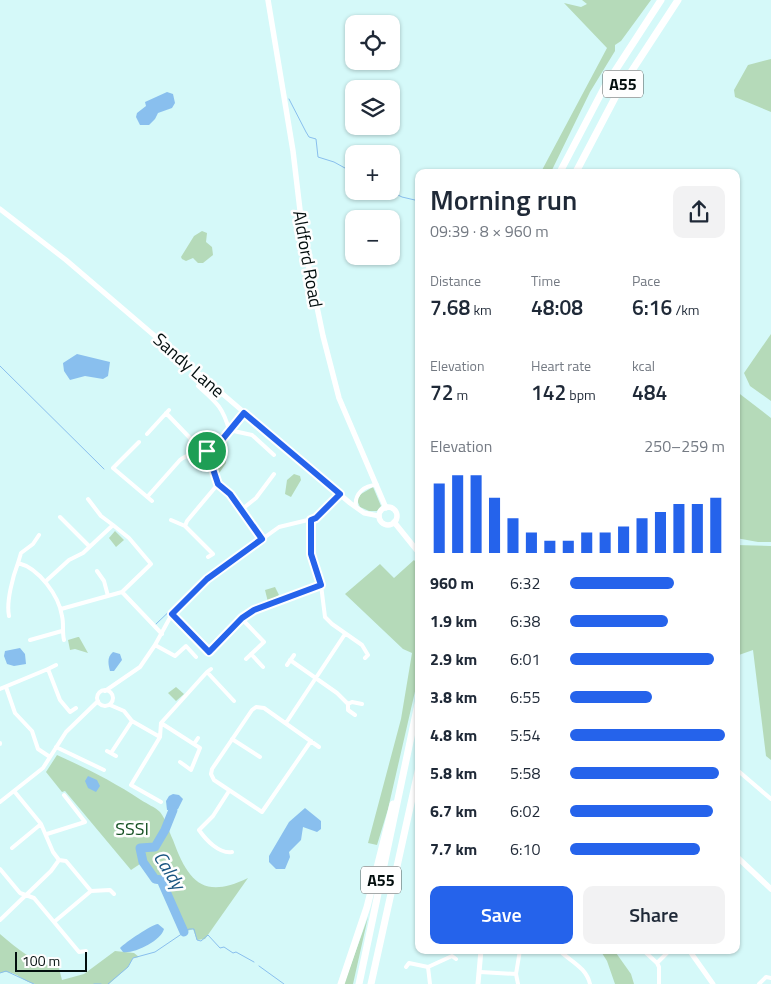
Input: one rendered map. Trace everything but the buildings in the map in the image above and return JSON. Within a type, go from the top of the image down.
[{"type":"highway","name":"A55","points":[[562,169],[604,88],[661,0]]},
{"type":"highway","name":"A55","points":[[578,169],[618,92],[678,0]]},
{"type":"highway","name":"A55","points":[[360,984],[415,717]]},
{"type":"highway","points":[[341,984],[360,932],[402,775]]},
{"type":"highway","name":"A55","points":[[371,984],[415,785]]},
{"type":"main road","name":"Aldford Road","points":[[268,0],[293,150],[304,244],[323,336],[340,398],[386,508]]},
{"type":"main road","points":[[394,522],[390,525],[383,524],[379,516],[380,511],[386,508],[392,509],[395,512],[394,522],[415,548]]},
{"type":"main road","points":[[740,860],[771,889]]},
{"type":"street","name":"Sandy Lane","points":[[0,209],[66,260],[356,507],[364,513],[379,516]]},
{"type":"street","points":[[198,386],[220,405],[225,413],[229,430]]},
{"type":"street","points":[[146,434],[168,411],[190,438],[194,454]]},
{"type":"street","points":[[148,496],[186,455],[207,451],[215,447],[244,413]]},
{"type":"street","points":[[229,430],[252,434],[274,455]]},
{"type":"street","points":[[109,471],[138,442]]},
{"type":"street","points":[[207,451],[218,484],[230,494],[262,539]]},
{"type":"street","points":[[114,468],[152,501]]},
{"type":"street","points":[[241,510],[256,498],[274,474]]},
{"type":"street","points":[[185,526],[186,521],[218,484]]},
{"type":"street","points":[[356,507],[356,499],[360,492],[369,486],[378,485]]},
{"type":"street","points":[[100,703],[99,694],[107,692],[113,685],[140,667],[162,634],[172,614],[207,579],[279,527],[316,518],[340,494]]},
{"type":"street","points":[[87,507],[90,501],[101,516],[113,525],[151,564]]},
{"type":"street","points":[[60,517],[89,546]]},
{"type":"street","points":[[171,520],[185,526],[215,553],[208,557]]},
{"type":"street","points":[[311,520],[311,554],[321,585],[326,617],[345,634],[362,645],[366,656],[374,654]]},
{"type":"street","points":[[46,581],[113,525]]},
{"type":"street","points":[[10,616],[8,608],[11,590],[21,553],[33,544],[39,535]]},
{"type":"street","points":[[60,609],[122,592],[156,560]]},
{"type":"street","points":[[18,563],[46,581],[54,593],[60,609],[64,640]]},
{"type":"street","points":[[96,570],[108,596]]},
{"type":"street","points":[[209,652],[242,618],[254,610],[278,599],[321,585]]},
{"type":"street","points":[[122,592],[162,634]]},
{"type":"street","points":[[172,614],[214,657]]},
{"type":"street","points":[[242,618],[264,642]]},
{"type":"street","points":[[30,640],[62,631]]},
{"type":"street","points":[[286,723],[345,634]]},
{"type":"street","points":[[36,638],[38,644]]},
{"type":"street","points":[[246,660],[268,638]]},
{"type":"street","points":[[155,645],[175,656],[186,646],[196,656]]},
{"type":"street","points":[[251,654],[263,667]]},
{"type":"street","points":[[287,665],[294,654]]},
{"type":"street","points":[[290,660],[348,704]]},
{"type":"street","points":[[0,689],[56,665]]},
{"type":"street","points":[[48,669],[60,700],[70,712]]},
{"type":"street","points":[[161,802],[131,785],[160,737],[161,723],[209,671],[232,699],[225,702]]},
{"type":"street","points":[[6,687],[15,713],[32,730],[38,749],[50,757]]},
{"type":"street","points":[[107,692],[113,698],[111,705]]},
{"type":"street","points":[[348,704],[352,702],[362,704]]},
{"type":"street","points":[[0,802],[43,768],[66,732],[100,703],[111,705],[124,711],[132,721],[160,737]]},
{"type":"street","points":[[348,704],[348,710],[355,715]]},
{"type":"street","points":[[265,818],[262,812],[214,780],[211,774],[212,769],[232,738],[256,707],[264,708],[319,746]]},
{"type":"street","points":[[66,716],[76,708]]},
{"type":"street","points":[[116,756],[109,752],[132,721]]},
{"type":"street","points":[[161,723],[200,748],[191,770],[180,762]]},
{"type":"street","points":[[194,744],[198,738]]},
{"type":"street","points":[[232,738],[260,757]]},
{"type":"street","points":[[262,812],[311,741]]},
{"type":"street","points":[[56,747],[104,770]]},
{"type":"street","points":[[740,772],[771,799]]},
{"type":"street","points":[[132,775],[136,778]]},
{"type":"street","points":[[14,791],[41,824],[47,834],[53,852],[59,860],[66,861],[91,891]]},
{"type":"street","points":[[229,791],[213,816],[197,831],[210,843],[226,853],[232,852]]},
{"type":"street","points":[[64,795],[85,822]]},
{"type":"street","points":[[47,834],[91,820]]},
{"type":"street","points":[[12,848],[41,824]]},
{"type":"street","points":[[225,859],[226,853]]},
{"type":"street","points":[[0,920],[51,871],[59,860]]},
{"type":"street","points":[[0,869],[20,892],[34,898],[79,952]]},
{"type":"street","points":[[54,922],[91,891],[110,890],[115,885]]},
{"type":"street","points":[[110,890],[114,894]]},
{"type":"street","points":[[79,952],[86,951]]},
{"type":"street","points":[[77,958],[79,952]]},
{"type":"street","points":[[478,984],[480,954]]},
{"type":"street","points":[[518,984],[516,974],[519,954]]},
{"type":"street","points":[[563,954],[584,970],[590,984]]},
{"type":"street","points":[[648,954],[657,962],[659,967],[659,984]]},
{"type":"street","points":[[657,962],[666,954]]},
{"type":"street","points":[[692,954],[713,984]]},
{"type":"street","points":[[408,963],[428,967],[454,956]]},
{"type":"street","points":[[428,967],[430,984]]},
{"type":"street","points":[[764,971],[766,977]]},
{"type":"street","points":[[480,972],[516,974]]},
{"type":"street","points":[[766,977],[771,978]]},
{"type":"street","points":[[759,984],[766,977]]},
{"type":"green space","points":[[582,0],[651,0],[621,41],[615,45],[615,51],[590,92],[552,169],[543,169],[607,48],[564,3],[581,7],[587,4]]},
{"type":"green space","points":[[771,59],[771,112],[735,97],[734,90],[748,65]]},
{"type":"green space","points":[[202,231],[207,233],[206,242],[212,247],[213,255],[203,263],[198,263],[193,258],[186,261],[182,259],[181,257],[194,236]]},
{"type":"green space","points":[[771,334],[771,401],[750,386],[744,373]]},
{"type":"green space","points":[[740,394],[771,418],[771,542],[740,539]]},
{"type":"green space","points":[[222,445],[226,463],[218,475],[212,454]]},
{"type":"green space","points":[[294,474],[300,476],[301,480],[291,497],[285,494],[287,480]]},
{"type":"green space","points":[[373,487],[381,506],[377,511],[369,511],[360,507],[357,500],[361,494]]},
{"type":"green space","points":[[115,531],[124,540],[116,547],[109,538]]},
{"type":"green space","points":[[740,545],[771,546],[771,760],[766,756],[753,650],[740,655]]},
{"type":"green space","points":[[414,560],[415,691],[388,809],[377,845],[368,843],[401,719],[412,653],[403,649],[345,594],[380,564],[394,578]]},
{"type":"green space","points":[[275,587],[279,595],[268,602],[265,590]]},
{"type":"green space","points":[[79,637],[88,653],[75,649],[70,650],[68,640]]},
{"type":"green space","points":[[176,687],[184,694],[176,701],[168,693]]},
{"type":"green space","name":"SSSI","points":[[57,755],[110,781],[160,812],[185,866],[191,876],[199,883],[219,887],[248,878],[205,939],[197,940],[193,929],[184,932],[162,880],[155,879],[143,862],[131,870],[65,791],[62,792],[46,772]]},
{"type":"green space","points":[[368,917],[353,984],[344,984]]},
{"type":"green space","points":[[0,934],[35,959],[59,968],[62,980],[84,974],[115,951],[134,953],[139,957],[133,958],[128,967],[109,984],[35,984],[10,972],[0,973]]},
{"type":"green space","points":[[603,954],[617,954],[631,974],[634,984],[615,984]]},
{"type":"water","points":[[167,92],[173,94],[175,103],[172,108],[158,113],[149,125],[140,125],[136,117],[137,113],[146,106],[145,102]]},
{"type":"water","points":[[77,354],[110,362],[108,376],[103,379],[85,376],[70,380],[64,371],[63,363]]},
{"type":"water","points":[[20,648],[25,654],[26,664],[14,666],[7,664],[4,656],[5,651]]},
{"type":"water","points":[[113,652],[120,654],[122,660],[114,671],[110,671],[108,660]]},
{"type":"water","points":[[88,776],[97,780],[100,786],[96,792],[88,788],[85,781]]},
{"type":"water","points":[[173,794],[179,795],[183,799],[178,809],[167,810],[166,801]]},
{"type":"water","points":[[305,808],[321,821],[321,829],[317,832],[303,827],[301,840],[289,852],[290,857],[285,869],[276,869],[269,862],[269,856],[289,822]]},
{"type":"water","points":[[158,924],[164,929],[162,934],[153,942],[134,951],[123,952],[120,948],[150,927]]},
{"type":"waterway","points":[[289,99],[309,137],[316,139],[318,157],[345,168]]},
{"type":"waterway","points":[[400,196],[415,200]]},
{"type":"waterway","points":[[0,366],[104,469]]},
{"type":"waterway","points":[[230,560],[259,539]]},
{"type":"waterway","points":[[155,625],[202,580],[215,571]]},
{"type":"waterway","name":"Caldy","points":[[173,810],[165,830],[155,847],[140,848],[143,862],[155,879],[161,880],[184,932]]},
{"type":"waterway","name":"Caldy","points":[[108,984],[128,967],[133,958],[155,952],[189,929],[194,929],[197,940],[201,941],[208,935],[220,948],[224,947],[254,962]]},
{"type":"waterway","points":[[259,966],[284,984]]},
{"type":"waterway","points":[[0,973],[6,971],[34,984]]},
{"type":"waterway","points":[[94,984],[101,984]]},
{"type":"route","points":[[244,413],[340,494],[316,518],[311,520],[311,554],[321,585],[278,599],[254,610],[242,618],[209,652],[172,614],[207,579],[262,539],[230,494],[218,484],[207,451],[221,441],[244,413]]}]
